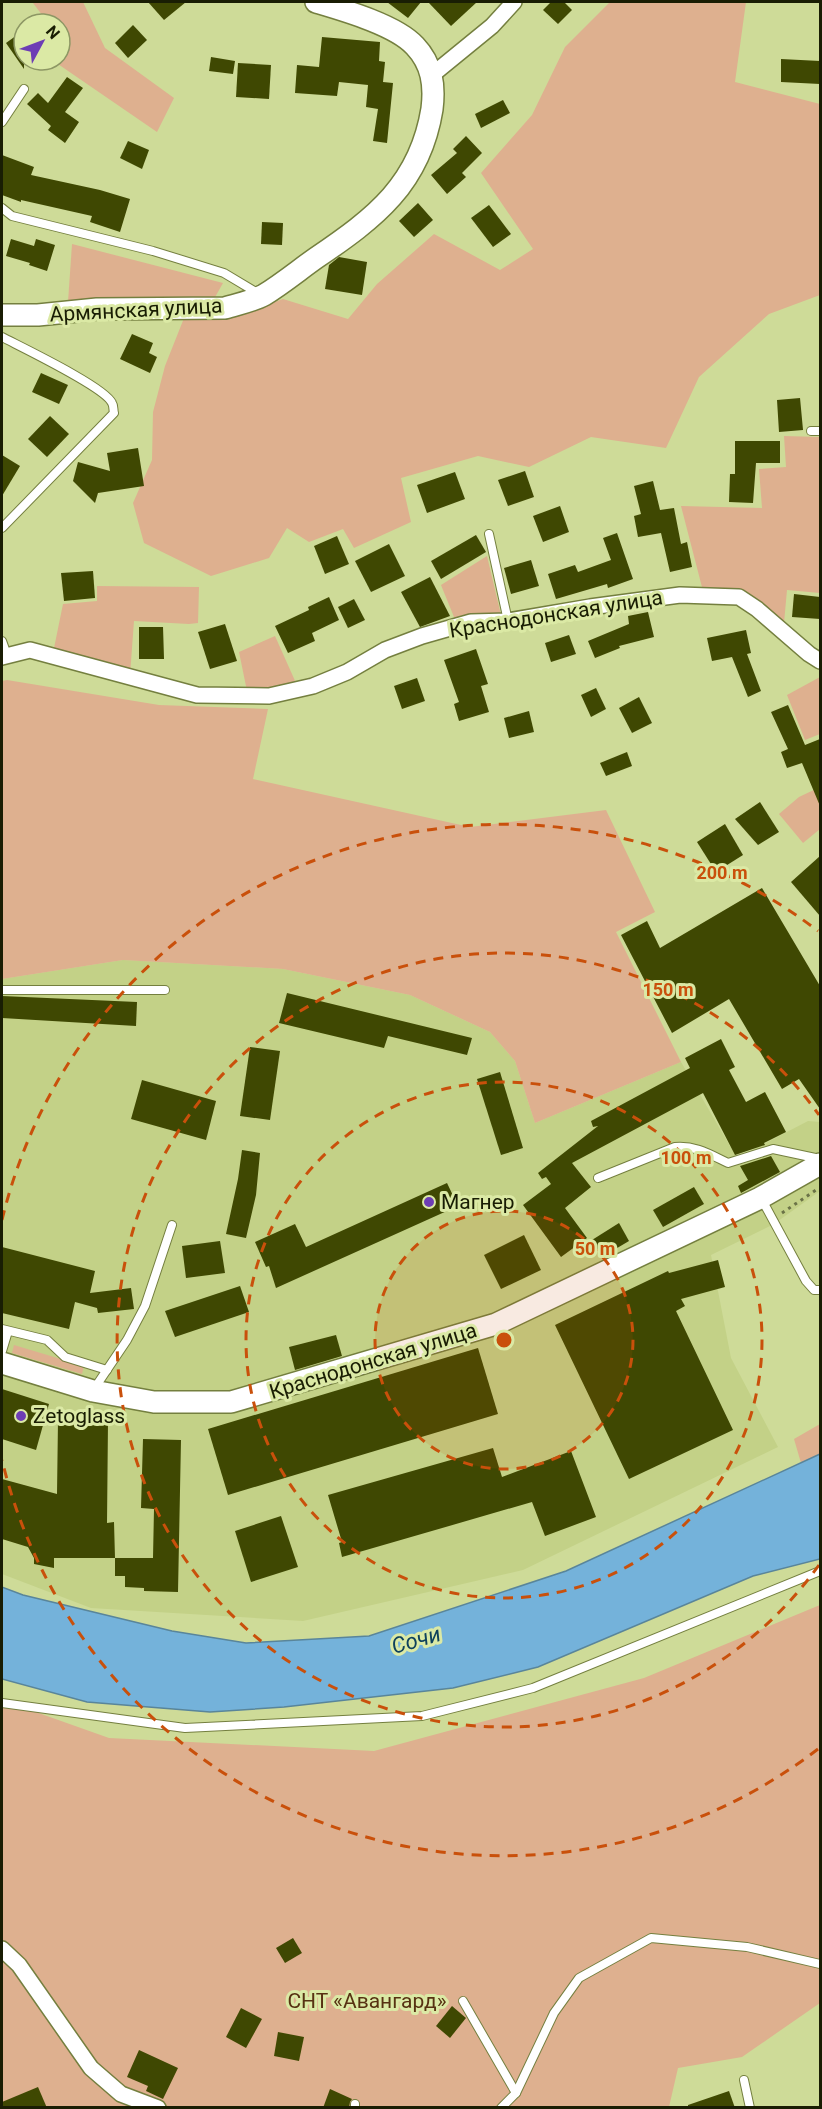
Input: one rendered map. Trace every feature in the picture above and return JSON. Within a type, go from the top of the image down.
[{"type":"street","points":[[316,2],[370,20],[406,37],[425,59],[432,75],[492,26],[514,2]]},
{"type":"street","name":"Армянская улица","points":[[2,315],[38,315],[97,309],[225,308],[262,296],[359,229],[387,203],[405,180],[419,153],[430,119],[434,93],[432,75]]},
{"type":"street","name":"Краснодонская улица","points":[[3,651],[30,651],[197,695],[269,696],[313,686],[347,672],[385,650],[422,636],[471,622],[508,621],[680,595],[739,597],[820,661]]},
{"type":"street","name":"Краснодонская улица","points":[[2,1363],[93,1391],[154,1402],[231,1402],[496,1324],[760,1198],[820,1164]]},
{"type":"street","points":[[2,1949],[19,1965],[91,2068],[121,2094],[158,2108]]},
{"type":"lane","points":[[2,122],[24,89]]},
{"type":"lane","points":[[2,208],[12,216],[153,251],[224,273],[262,296]]},
{"type":"lane","points":[[2,337],[104,394],[112,403],[114,413],[2,528]]},
{"type":"lane","points":[[812,432],[820,431]]},
{"type":"lane","points":[[489,534],[508,621]]},
{"type":"lane","points":[[2,990],[165,990]]},
{"type":"lane","points":[[598,1178],[675,1147],[684,1146],[692,1146],[728,1163],[773,1149],[820,1159]]},
{"type":"lane","points":[[760,1198],[806,1281],[814,1290],[820,1290]]},
{"type":"lane","points":[[93,1391],[127,1340],[145,1306],[172,1225]]},
{"type":"lane","points":[[2,1351],[5,1330],[47,1340],[65,1357],[107,1370]]},
{"type":"lane","points":[[2,1703],[185,1728],[422,1716],[533,1688],[820,1571]]},
{"type":"lane","points":[[501,2108],[516,2093],[555,2013],[579,1978],[651,1938],[747,1947],[820,1964]]},
{"type":"lane","points":[[463,2001],[516,2093]]},
{"type":"lane","points":[[744,2080],[750,2108]]},
{"type":"path","points":[[772,1220],[820,1187]]},
{"type":"shaded area","points":[[123,960],[283,969],[410,995],[490,1032],[515,1061],[535,1123],[681,1062],[737,1158],[808,1121],[820,1122],[820,1191],[774,1224],[711,1255],[731,1358],[778,1447],[523,1570],[303,1621],[91,1608],[2,1574],[2,979]]},
{"type":"green space","points":[[8,2],[83,2],[105,48],[174,98],[157,132],[70,72],[72,72],[72,12],[40,12],[33,3]]},
{"type":"green space","points":[[610,2],[746,2],[735,82],[820,104],[820,295],[769,314],[699,377],[666,448],[591,437],[529,467],[478,456],[401,478],[411,522],[354,548],[343,529],[309,542],[287,528],[269,558],[211,576],[144,543],[133,503],[152,460],[153,412],[165,366],[186,313],[226,320],[283,299],[348,319],[377,284],[434,234],[500,270],[533,249],[481,173],[532,115],[565,47]]},
{"type":"green space","points":[[72,244],[223,283],[214,299],[68,302]]},
{"type":"green space","points":[[784,436],[820,437],[820,593],[787,590],[784,623],[703,591],[681,506],[762,508],[759,469],[786,467]]},
{"type":"green space","points":[[487,556],[501,615],[456,622],[441,585]]},
{"type":"green space","points":[[97,586],[199,587],[198,623],[134,621],[130,675],[53,653],[63,604],[97,601]]},
{"type":"green space","points":[[275,636],[296,683],[269,691],[247,691],[239,652]]},
{"type":"green space","points":[[820,677],[820,734],[805,740],[787,695]]},
{"type":"green space","points":[[2,681],[159,705],[268,709],[253,779],[470,827],[606,810],[655,912],[616,932],[681,1062],[535,1123],[515,1061],[490,1032],[410,995],[283,969],[123,960],[2,979]]},
{"type":"green space","points":[[820,787],[820,829],[803,843],[779,814],[799,797]]},
{"type":"green space","points":[[14,1345],[84,1366],[82,1374],[12,1353]]},
{"type":"green space","points":[[820,1424],[820,1454],[801,1463],[794,1439]]},
{"type":"green space","name":"СНТ «Авангард»","points":[[820,1605],[820,2003],[742,2057],[678,2068],[669,2107],[2,2108],[2,1700],[109,1738],[374,1751],[644,1678]]},
{"type":"water","name":"Сочи","points":[[820,1454],[820,1559],[753,1576],[538,1667],[453,1688],[284,1707],[210,1712],[87,1702],[2,1679],[2,1587],[23,1595],[172,1631],[246,1643],[369,1636],[566,1571]]},
{"type":"building","points":[[148,2],[186,2],[164,20]]},
{"type":"building","points":[[387,2],[421,2],[408,18]]},
{"type":"building","points":[[428,2],[477,2],[451,26]]},
{"type":"building","points":[[551,2],[564,2],[572,10],[558,24],[543,10]]},
{"type":"building","points":[[133,25],[147,40],[128,58],[115,43]]},
{"type":"building","points":[[322,37],[380,42],[379,61],[385,62],[383,82],[393,83],[387,143],[373,141],[378,109],[366,107],[368,85],[339,82],[337,96],[295,93],[297,65],[319,67]]},
{"type":"building","points":[[12,39],[12,52],[6,43]]},
{"type":"building","points":[[211,57],[235,61],[233,74],[209,71]]},
{"type":"building","points":[[781,59],[820,61],[820,84],[781,82]]},
{"type":"building","points":[[238,63],[271,65],[269,99],[236,97]]},
{"type":"building","points":[[67,77],[83,88],[65,112],[79,122],[65,143],[48,130],[51,126],[27,104],[38,93],[48,103]]},
{"type":"building","points":[[503,100],[510,113],[481,128],[475,114]]},
{"type":"building","points":[[466,136],[482,153],[462,173],[466,177],[447,194],[431,175],[457,153],[453,149]]},
{"type":"building","points":[[128,141],[149,150],[142,169],[120,158]]},
{"type":"building","points":[[2,155],[34,167],[31,175],[130,199],[120,232],[90,222],[92,216],[21,200],[21,202],[2,195]]},
{"type":"building","points":[[418,203],[433,220],[414,237],[399,221]]},
{"type":"building","points":[[489,205],[511,234],[493,247],[471,218]]},
{"type":"building","points":[[262,222],[283,223],[282,245],[261,244]]},
{"type":"building","points":[[11,239],[34,246],[36,239],[55,245],[47,271],[6,256]]},
{"type":"building","points":[[339,257],[367,262],[362,295],[325,289],[329,265]]},
{"type":"building","points":[[132,334],[153,343],[149,353],[157,357],[150,373],[120,359]]},
{"type":"building","points":[[41,373],[68,385],[59,404],[32,392]]},
{"type":"building","points":[[800,398],[803,430],[779,432],[777,400]]},
{"type":"building","points":[[50,416],[69,434],[47,457],[28,439]]},
{"type":"building","points":[[735,441],[780,441],[780,463],[756,463],[753,503],[729,502],[730,474],[735,474]]},
{"type":"building","points":[[138,448],[144,486],[98,493],[95,503],[73,481],[78,462],[110,471],[107,453]]},
{"type":"building","points":[[2,455],[20,466],[2,496]]},
{"type":"building","points":[[525,471],[534,497],[508,506],[498,480]]},
{"type":"building","points":[[455,472],[465,499],[427,513],[417,485]]},
{"type":"building","points":[[653,481],[660,510],[674,508],[681,544],[687,542],[692,567],[670,572],[661,533],[638,537],[634,516],[641,514],[634,486]]},
{"type":"building","points":[[560,506],[569,532],[543,542],[533,516]]},
{"type":"building","points":[[617,533],[633,579],[608,588],[607,584],[556,599],[548,574],[575,565],[578,572],[611,560],[603,538]]},
{"type":"building","points":[[476,535],[486,552],[441,579],[431,561]]},
{"type":"building","points":[[337,536],[349,564],[325,574],[314,546]]},
{"type":"building","points":[[389,544],[405,576],[371,592],[355,561]]},
{"type":"building","points":[[531,560],[539,586],[511,594],[504,568]]},
{"type":"building","points":[[93,571],[95,598],[64,601],[61,573]]},
{"type":"building","points":[[430,577],[450,616],[420,627],[401,592]]},
{"type":"building","points":[[794,594],[820,597],[820,619],[792,617]]},
{"type":"building","points":[[329,597],[339,620],[312,633],[315,641],[288,653],[275,626],[309,610],[308,607]]},
{"type":"building","points":[[354,599],[365,620],[348,628],[338,607]]},
{"type":"building","points":[[648,612],[654,637],[619,646],[620,648],[595,658],[588,641],[629,624],[628,616]]},
{"type":"building","points":[[225,624],[237,661],[210,669],[198,632]]},
{"type":"building","points":[[139,627],[163,627],[164,659],[139,659]]},
{"type":"building","points":[[746,630],[751,653],[747,654],[761,691],[748,697],[732,657],[712,661],[707,638]]},
{"type":"building","points":[[569,635],[576,654],[551,662],[545,643]]},
{"type":"building","points":[[476,649],[488,684],[481,686],[489,712],[459,721],[454,704],[459,702],[444,660]]},
{"type":"building","points":[[417,678],[425,701],[402,709],[394,686]]},
{"type":"building","points":[[596,688],[606,709],[591,717],[581,695]]},
{"type":"building","points":[[639,697],[652,723],[632,733],[619,708]]},
{"type":"building","points":[[788,705],[805,745],[820,739],[820,806],[802,763],[787,768],[781,752],[788,749],[771,712]]},
{"type":"building","points":[[529,711],[534,732],[509,738],[504,718]]},
{"type":"building","points":[[627,752],[632,766],[606,776],[600,763]]},
{"type":"building","points":[[760,802],[779,832],[758,845],[735,819]]},
{"type":"building","points":[[725,824],[743,855],[716,872],[697,842]]},
{"type":"building","points":[[820,856],[820,916],[791,882]]},
{"type":"building","points":[[762,888],[820,986],[820,1109],[799,1079],[782,1089],[729,999],[672,1033],[621,935],[647,921],[660,948]]},
{"type":"building","points":[[287,993],[472,1038],[467,1055],[388,1036],[384,1048],[279,1023]]},
{"type":"building","points":[[2,996],[137,1002],[136,1026],[2,1018]]},
{"type":"building","points":[[721,1039],[735,1067],[729,1070],[746,1102],[765,1092],[786,1132],[764,1143],[765,1145],[735,1155],[703,1093],[572,1163],[591,1187],[565,1208],[587,1238],[561,1257],[523,1205],[551,1184],[546,1177],[542,1179],[538,1173],[598,1126],[593,1127],[591,1121],[690,1068],[685,1058]]},
{"type":"building","points":[[250,1047],[280,1051],[270,1120],[240,1116]]},
{"type":"building","points":[[500,1072],[523,1148],[501,1155],[477,1079]]},
{"type":"building","points":[[142,1080],[216,1101],[206,1140],[131,1119]]},
{"type":"building","points":[[242,1150],[260,1153],[256,1195],[246,1238],[226,1234]]},
{"type":"building","points":[[771,1156],[780,1172],[741,1193],[738,1186],[748,1180],[740,1166]]},
{"type":"building","points":[[447,1183],[458,1206],[276,1288],[269,1266],[266,1267],[255,1242],[295,1224],[306,1247]]},
{"type":"building","points":[[694,1187],[704,1204],[663,1227],[653,1210]]},
{"type":"building","points":[[619,1223],[629,1241],[602,1257],[592,1240]]},
{"type":"building","points":[[524,1235],[541,1270],[501,1289],[484,1255]]},
{"type":"building","points":[[220,1241],[225,1273],[186,1278],[182,1246]]},
{"type":"building","points":[[2,1247],[95,1271],[90,1293],[131,1288],[134,1309],[98,1313],[97,1308],[75,1302],[69,1329],[2,1313]]},
{"type":"building","points":[[718,1260],[725,1287],[681,1299],[685,1306],[676,1311],[733,1430],[629,1479],[555,1325],[668,1271],[669,1273]]},
{"type":"building","points":[[240,1286],[249,1312],[175,1337],[165,1311]]},
{"type":"building","points":[[336,1335],[342,1356],[295,1370],[289,1347]]},
{"type":"building","points":[[478,1348],[498,1414],[228,1495],[208,1429]]},
{"type":"building","points":[[2,1389],[49,1404],[36,1450],[2,1439]]},
{"type":"building","points":[[58,1420],[108,1421],[107,1523],[114,1522],[115,1558],[54,1558],[54,1568],[34,1564],[34,1558],[28,1547],[2,1539],[2,1479],[57,1494]]},
{"type":"building","points":[[143,1439],[181,1440],[178,1592],[144,1591],[144,1588],[125,1587],[125,1576],[115,1576],[115,1558],[153,1558],[154,1509],[141,1508]]},
{"type":"building","points":[[493,1448],[502,1477],[571,1451],[596,1517],[545,1536],[532,1502],[342,1557],[339,1543],[342,1542],[328,1495]]},
{"type":"building","points":[[281,1516],[298,1567],[251,1582],[235,1531]]},
{"type":"building","points":[[293,1938],[302,1953],[285,1963],[276,1948]]},
{"type":"building","points":[[452,2006],[466,2018],[450,2038],[436,2026]]},
{"type":"building","points":[[241,2008],[262,2019],[246,2048],[226,2037]]},
{"type":"building","points":[[278,2032],[304,2037],[299,2061],[274,2056]]},
{"type":"building","points":[[139,2050],[178,2068],[163,2099],[146,2091],[148,2086],[127,2077]]},
{"type":"building","points":[[38,2087],[47,2108],[2,2108],[2,2102]]},
{"type":"building","points":[[330,2089],[352,2099],[349,2108],[323,2108]]},
{"type":"building","points":[[729,2091],[735,2108],[688,2108],[688,2105]]},
{"type":"place","name":"Магнер","points":[[429,1202]]},
{"type":"place","name":"Zetoglass","points":[[21,1416]]}]
